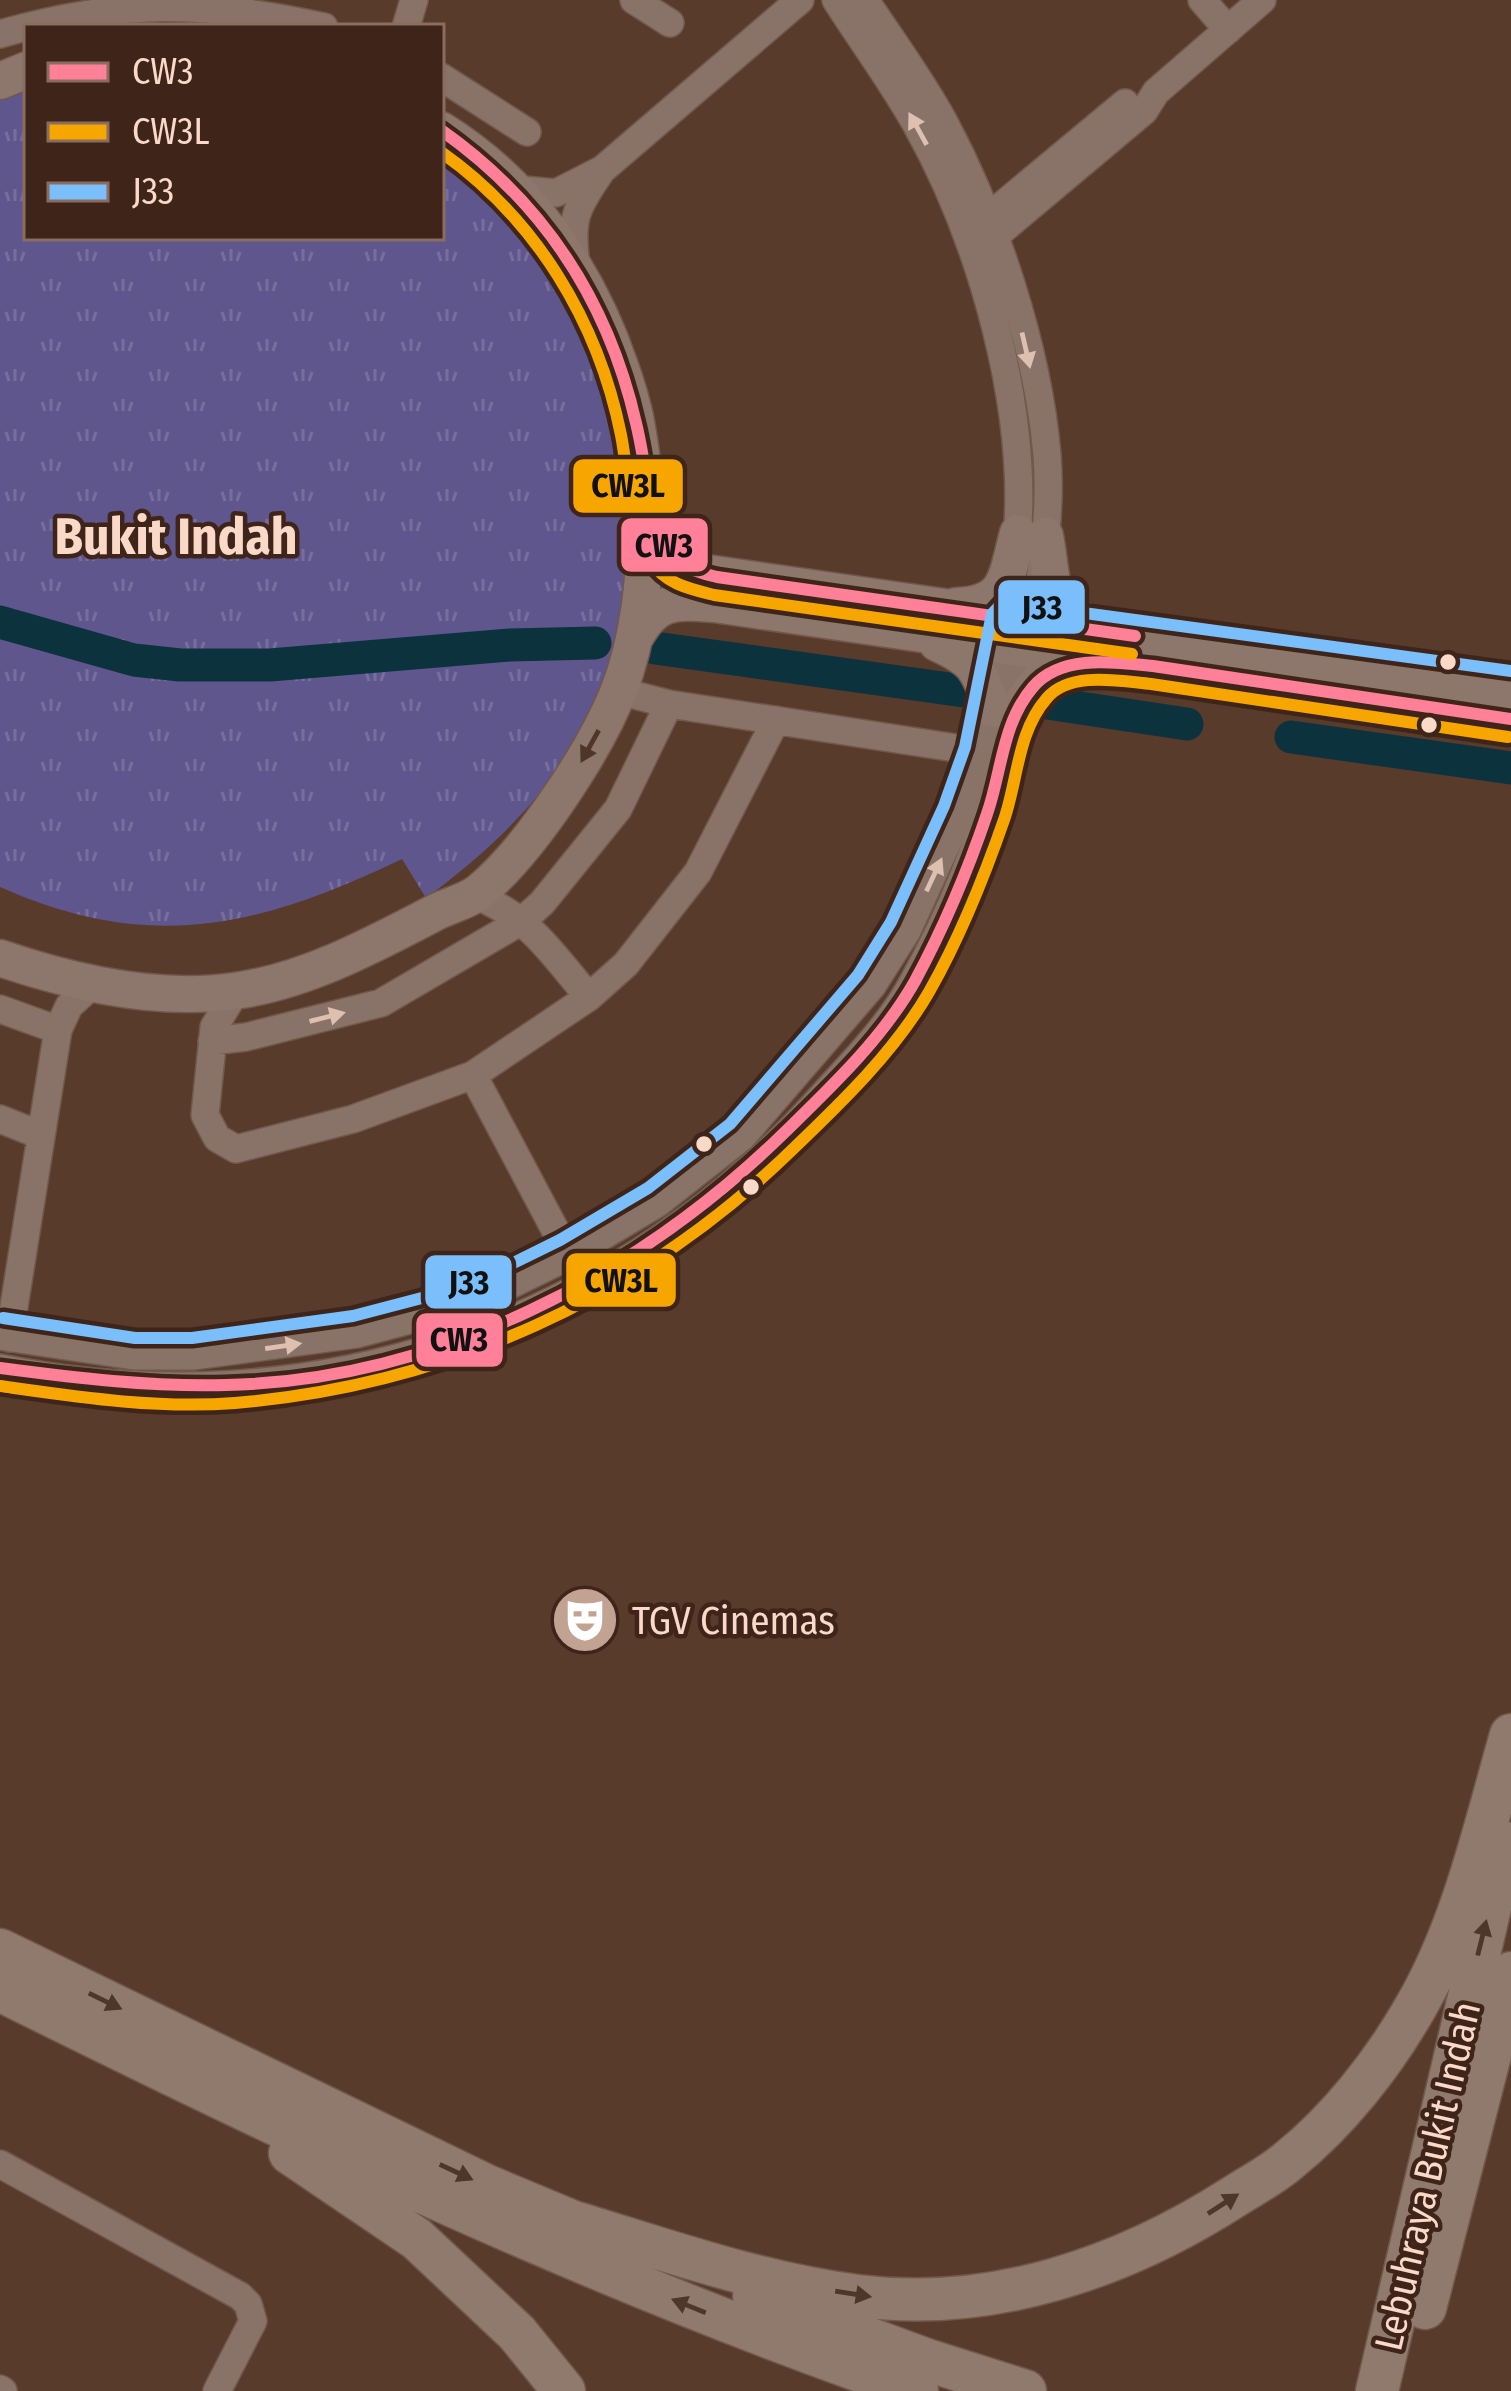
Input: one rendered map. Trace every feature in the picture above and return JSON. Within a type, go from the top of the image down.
[{"type":"highway","points":[[577,2223],[740,2272],[856,2296],[912,2300],[971,2298],[1069,2277],[1182,2230],[1288,2162],[1361,2087],[1416,2007],[1452,1924],[1511,1735]]},
{"type":"highway","name":"Lebuhraya Bukit Indah","points":[[1392,2386],[1511,1820]]},
{"type":"highway","points":[[0,1949],[487,2186],[803,2314],[1025,2391]]},
{"type":"highway","name":"Lebuhraya Bukit Indah","points":[[1392,2386],[1511,1973]]},
{"type":"highway","points":[[0,1990],[538,2245],[732,2324],[917,2391]]},
{"type":"highway","points":[[146,2063],[243,2121],[417,2239],[517,2333],[564,2391]]},
{"type":"main road","points":[[444,132],[550,226],[601,316],[637,423],[648,498],[672,560],[687,570],[919,620],[977,666],[1004,711],[1051,671],[1125,649]]},
{"type":"main road","points":[[0,958],[92,985],[193,993],[236,991],[340,961],[502,899],[619,691],[634,639],[644,574],[648,498]]},
{"type":"main road","points":[[919,620],[996,596],[1032,534]]},
{"type":"main road","points":[[1032,534],[1062,608],[1125,649],[1511,718]]},
{"type":"main road","points":[[634,639],[646,616],[658,608],[688,602],[919,620],[1125,649],[1511,689]]},
{"type":"street","points":[[634,0],[670,23]]},
{"type":"street","points":[[513,189],[556,193],[603,170],[800,0]]},
{"type":"street","points":[[836,0],[981,236]]},
{"type":"street","points":[[0,1368],[128,1387],[250,1385],[365,1368],[476,1335],[585,1286],[682,1226],[772,1151],[912,986],[982,828],[1047,458],[1039,405],[946,126],[866,0]]},
{"type":"street","points":[[1202,0],[1228,30]]},
{"type":"street","points":[[981,236],[1131,98],[1156,92],[1262,0]]},
{"type":"street","points":[[0,34],[44,10],[191,4],[310,24]]},
{"type":"street","points":[[444,79],[527,132]]},
{"type":"street","points":[[576,270],[574,214],[603,170]]},
{"type":"street","points":[[619,691],[669,704],[982,752]]},
{"type":"street","points":[[213,1034],[246,1037],[381,1003],[502,899],[542,903],[619,809],[669,704]]},
{"type":"street","points":[[92,985],[69,1006],[58,1030],[4,1337],[134,1356],[193,1356],[357,1334],[447,1310],[569,1256],[658,1203],[742,1137],[872,986],[936,873],[982,752],[1004,711]]},
{"type":"street","points":[[236,991],[213,1034],[205,1115],[217,1138],[236,1149],[353,1119],[473,1075],[589,997],[626,964],[698,872],[776,719]]},
{"type":"street","points":[[502,899],[589,997]]},
{"type":"street","points":[[39,971],[52,993],[58,1030]]},
{"type":"street","points":[[193,993],[213,1034]]},
{"type":"street","points":[[0,1009],[58,1030]]},
{"type":"street","points":[[473,1075],[585,1286]]},
{"type":"street","points":[[0,1119],[40,1135]]},
{"type":"street","points":[[0,2164],[248,2304],[253,2321],[217,2391]]},
{"type":"green space","points":[[24,86],[24,240],[444,240],[444,150],[528,227],[565,282],[594,341],[615,404],[627,468],[631,534],[625,599],[609,663],[584,725],[553,776],[494,842],[426,898],[402,859],[301,901],[204,924],[156,926],[107,920],[55,908],[0,887],[0,96]]},
{"type":"waterway","points":[[0,622],[134,660],[180,665],[270,665],[510,645],[595,643]]},
{"type":"waterway","points":[[655,648],[964,691]]},
{"type":"waterway","points":[[1047,703],[1187,724]]},
{"type":"waterway","points":[[1291,737],[1511,768]]},
{"type":"transit line","name":"CW3","points":[[444,132],[511,189],[540,222],[589,296],[624,378],[658,532],[680,563],[717,577],[1135,636]]},
{"type":"transit line","name":"CW3L","points":[[444,154],[506,208],[534,241],[579,313],[611,393],[643,547],[663,575],[714,595],[1132,654]]},
{"type":"transit line","name":"J33","points":[[3,1318],[135,1338],[192,1338],[353,1316],[441,1293],[495,1272],[648,1188],[730,1124],[858,975],[891,922],[944,806],[965,747],[992,614],[1003,602],[1511,671]]},
{"type":"transit line","name":"CW3","points":[[0,1368],[141,1383],[226,1385],[305,1379],[382,1364],[457,1341],[529,1311],[665,1232],[785,1132],[855,1061],[902,1002],[972,856],[1015,716],[1033,687],[1058,669],[1089,663],[1153,666],[1511,719]]},
{"type":"transit line","name":"CW3L","points":[[0,1386],[176,1404],[235,1403],[314,1393],[390,1377],[536,1325],[671,1249],[734,1202],[812,1131],[867,1075],[915,1014],[980,883],[1005,817],[1030,725],[1047,698],[1068,684],[1096,680],[1151,684],[1508,737]]},
{"type":"place","name":"TGV Cinemas","points":[[585,1620]]},
{"type":"district","name":"Bukit Indah","points":[[176,536]]}]
